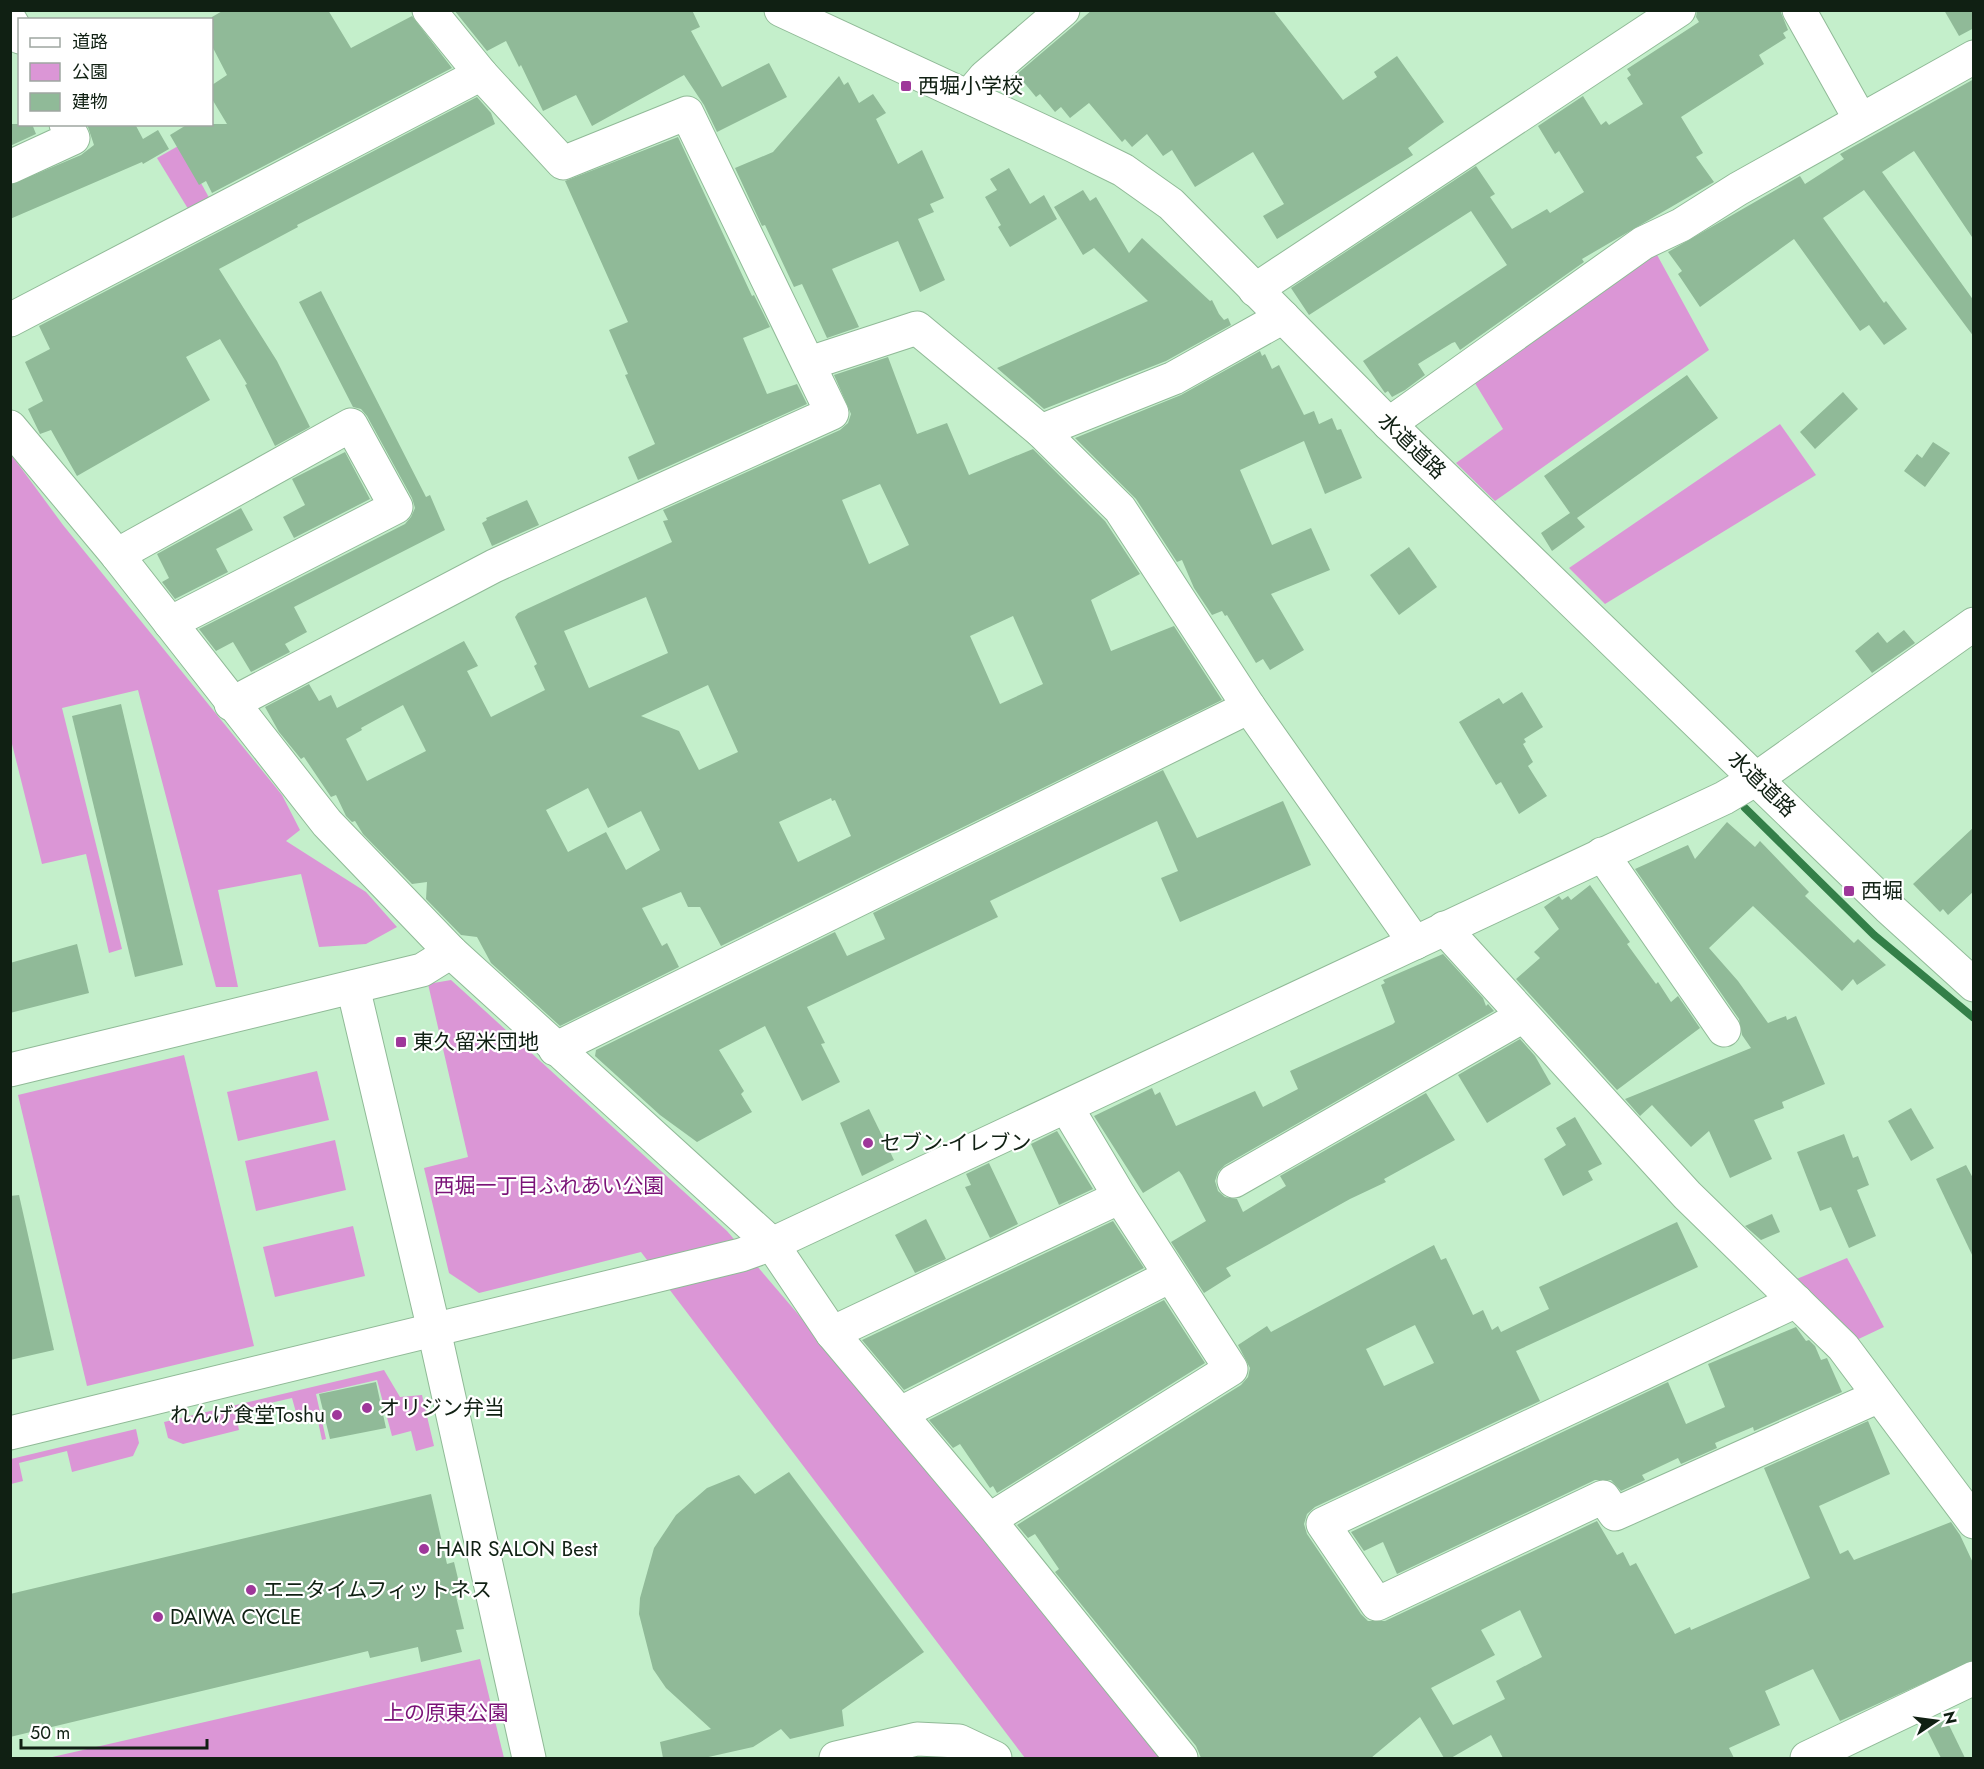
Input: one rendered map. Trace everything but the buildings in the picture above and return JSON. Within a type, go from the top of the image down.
[{"type":"street","points":[[231,704],[494,566],[832,412],[687,113],[563,163],[481,74],[429,10]]},
{"type":"street","name":"水道道路","points":[[781,10],[1072,145],[1149,186],[1171,204],[1389,424],[1974,985]]},
{"type":"street","points":[[969,96],[985,77],[1063,10]]},
{"type":"street","points":[[1256,290],[1679,10]]},
{"type":"street","points":[[1799,10],[1860,119]]},
{"type":"street","points":[[10,20],[18,34]]},
{"type":"street","points":[[1389,424],[1643,243],[1681,225],[1860,119],[1974,57]]},
{"type":"street","points":[[10,320],[481,74]]},
{"type":"street","points":[[10,166],[73,138],[67,126]]},
{"type":"street","points":[[1041,431],[1174,378],[1283,317]]},
{"type":"street","points":[[810,363],[917,328],[1041,431],[1120,509],[1249,707],[1415,943]]},
{"type":"street","points":[[117,555],[351,425],[396,507],[171,623]]},
{"type":"street","points":[[10,427],[117,555],[231,704],[327,823],[450,952],[772,1244],[832,1333],[902,1413],[1181,1758]]},
{"type":"street","points":[[10,1433],[741,1255],[772,1244],[1724,798],[1756,778],[1974,624]]},
{"type":"street","points":[[555,1049],[1249,707]]},
{"type":"street","points":[[1602,854],[1724,1030]]},
{"type":"street","points":[[1444,928],[1688,1196],[1843,1347],[1974,1522]]},
{"type":"street","points":[[10,1070],[422,970],[450,952]]},
{"type":"street","points":[[353,987],[434,1330],[530,1758]]},
{"type":"street","points":[[1234,1181],[1523,1016]]},
{"type":"street","points":[[989,1520],[1231,1369],[1120,1197],[1067,1107]]},
{"type":"street","points":[[832,1333],[1120,1197]]},
{"type":"street","points":[[902,1413],[1170,1276]]},
{"type":"street","points":[[1796,1301],[1323,1524],[1377,1604],[1603,1497],[1615,1514],[1879,1396]]},
{"type":"street","points":[[1807,1758],[1974,1678]]},
{"type":"street","points":[[836,1758],[916,1739],[959,1741],[995,1758]]},
{"type":"green space","points":[[180,145],[212,203],[190,212],[157,158]]},
{"type":"green space","points":[[1656,253],[1709,350],[1495,501],[1456,463],[1503,429],[1470,375]]},
{"type":"green space","points":[[1780,424],[1816,475],[1605,604],[1569,568]]},
{"type":"green space","points":[[10,453],[63,525],[282,795],[300,830],[286,841],[366,892],[397,927],[366,944],[319,947],[301,874],[218,890],[238,987],[216,987],[138,690],[62,708],[122,949],[109,953],[86,854],[42,864],[11,740]]},
{"type":"green space","name":"西堀一丁目ふれあい公園","points":[[451,980],[727,1231],[1105,1673],[1171,1758],[1025,1758],[641,1252],[479,1293],[449,1273],[424,1168],[468,1157],[428,984]]},
{"type":"green space","points":[[184,1055],[254,1346],[87,1386],[18,1095]]},
{"type":"green space","points":[[317,1071],[329,1120],[238,1141],[227,1092]]},
{"type":"green space","points":[[335,1140],[346,1190],[256,1211],[245,1161]]},
{"type":"green space","points":[[353,1226],[365,1276],[275,1297],[263,1247]]},
{"type":"green space","points":[[1847,1258],[1884,1327],[1848,1344],[1787,1283]]},
{"type":"green space","points":[[384,1370],[400,1397],[422,1395],[434,1446],[416,1451],[411,1431],[392,1436],[377,1380],[316,1394],[326,1439],[322,1440],[316,1412],[297,1416],[292,1398],[235,1411],[239,1430],[183,1444],[168,1438],[164,1422]]},
{"type":"green space","points":[[136,1429],[139,1443],[133,1456],[72,1472],[67,1451],[19,1463],[23,1481],[11,1484],[11,1459]]},
{"type":"green space","name":"上の原東公園","points":[[480,1659],[504,1758],[48,1758]]},
{"type":"waterway","points":[[1745,808],[1874,935],[1974,1018]]},
{"type":"place","name":"西堀小学校","points":[[906,86]]},
{"type":"place","name":"西堀","points":[[1849,891]]},
{"type":"place","name":"東久留米団地","points":[[401,1042]]},
{"type":"place","name":"セブン-イレブン","points":[[868,1143]]},
{"type":"place","name":"オリジン弁当","points":[[367,1408]]},
{"type":"place","name":"れんげ食堂Toshu","points":[[337,1415]]},
{"type":"place","name":"HAIR SALON Best","points":[[424,1549]]},
{"type":"place","name":"エニタイムフィットネス","points":[[251,1590]]},
{"type":"place","name":"DAIWA CYCLE","points":[[158,1617]]}]
